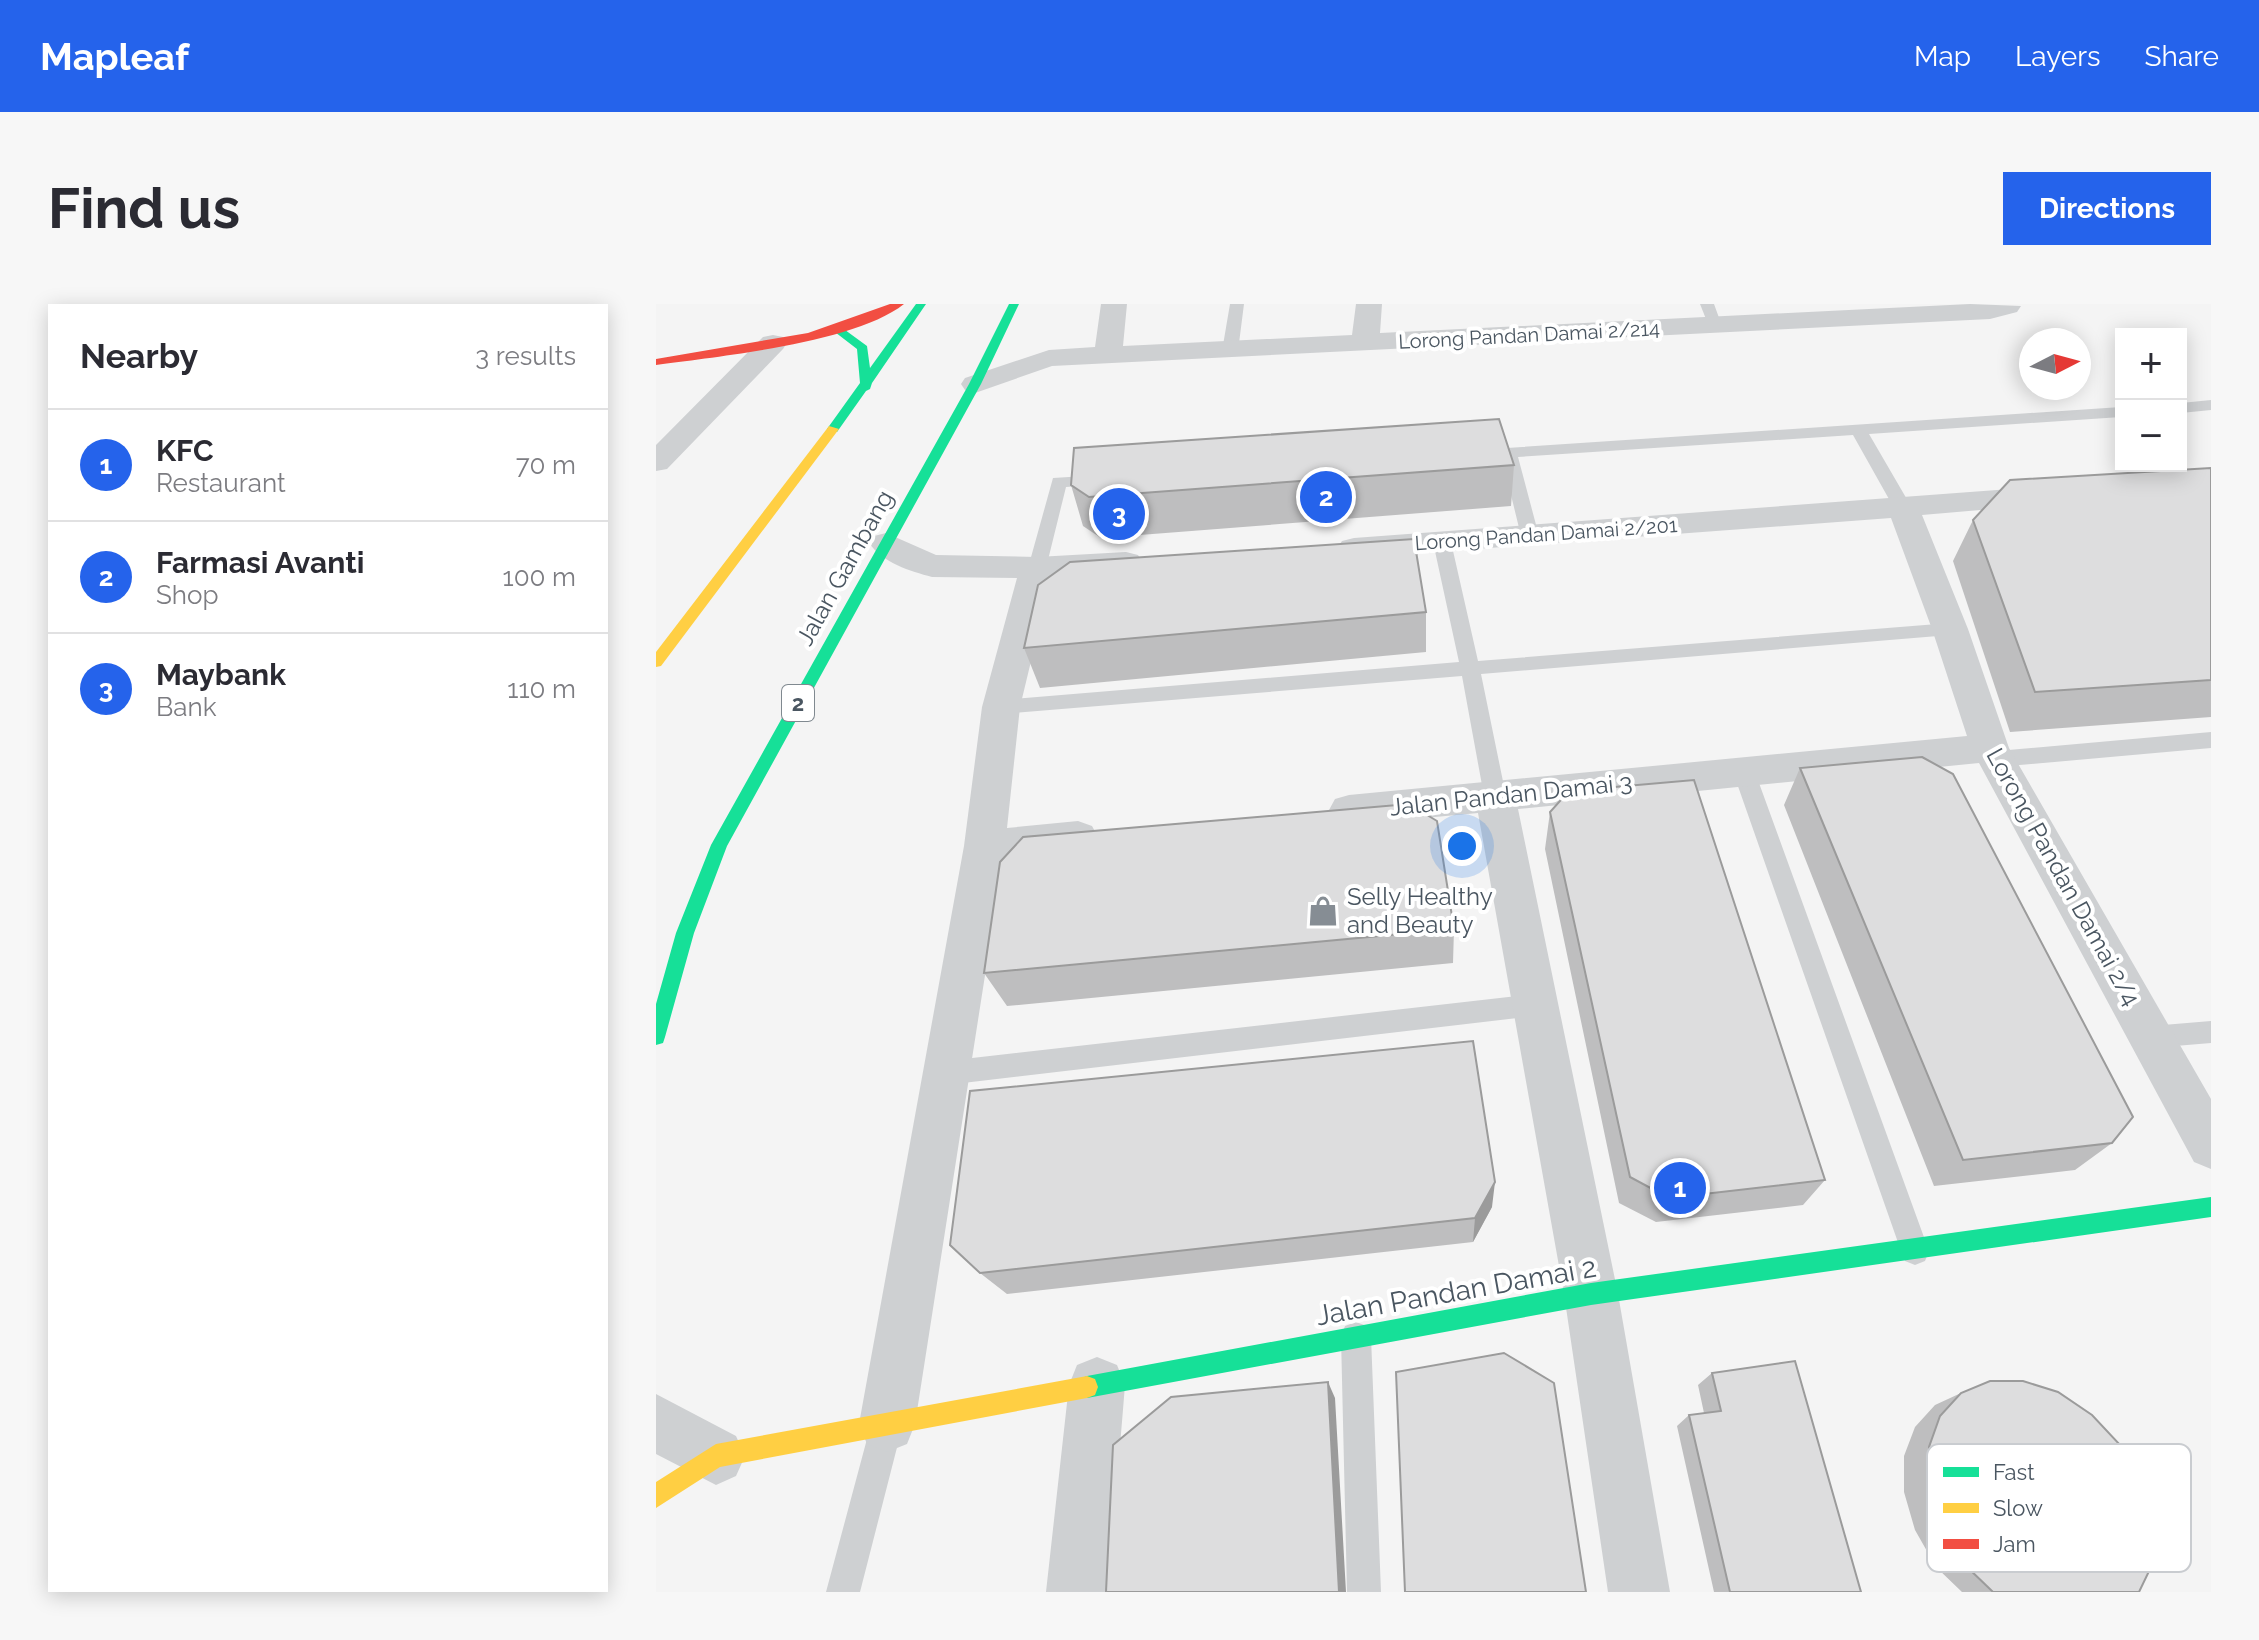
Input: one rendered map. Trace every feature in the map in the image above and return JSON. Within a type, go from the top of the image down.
[{"type":"main road","points":[[656,362],[837,329],[876,317],[899,304]]},
{"type":"main road","points":[[656,662],[712,582],[866,387],[921,304]]},
{"type":"main road","name":"Jalan Gambang","points":[[656,1037],[685,933],[719,845],[975,384],[1008,316]]},
{"type":"main road","points":[[837,329],[863,348],[866,387]]},
{"type":"main road","name":"Jalan Pandan Damai 2","points":[[716,1456],[1591,1294],[1915,1251],[2211,1207]]},
{"type":"main road","points":[[656,1496],[716,1456]]},
{"type":"street","points":[[1108,355],[1114,304]]},
{"type":"street","points":[[1365,343],[1369,304]]},
{"type":"street","name":"Lorong Pandan Damai 2/214","points":[[975,384],[1049,358],[1365,343],[1711,315],[1990,311],[2007,305]]},
{"type":"street","points":[[1008,316],[1022,346],[1049,358]]},
{"type":"street","points":[[656,462],[773,343]]},
{"type":"street","name":"Lorong Pandan Damai 2/201","points":[[1317,550],[2067,498]]},
{"type":"street","name":"Lorong Pandan Damai 2/4","points":[[1903,508],[1994,754],[2211,1146]]},
{"type":"street","points":[[886,543],[903,555],[932,566],[1037,568],[1162,560]]},
{"type":"street","points":[[887,1424],[985,846],[1001,707],[1037,568]]},
{"type":"street","name":"Jalan Pandan Damai 3","points":[[1309,814],[1744,772],[1994,754]]},
{"type":"street","points":[[1495,796],[1591,1294],[1639,1592]]},
{"type":"street","points":[[985,846],[1108,834]]},
{"type":"street","points":[[1077,1592],[1097,1385]]},
{"type":"street","points":[[656,1422],[716,1456]]},
{"type":"lane","points":[[1230,351],[1237,304]]},
{"type":"lane","points":[[2187,407],[2211,405]]},
{"type":"lane","points":[[1463,456],[2115,412]]},
{"type":"lane","points":[[1859,430],[1903,508]]},
{"type":"lane","points":[[1509,453],[1530,536]]},
{"type":"lane","points":[[1037,568],[1059,482],[1121,478]]},
{"type":"lane","points":[[1442,542],[1495,796]]},
{"type":"lane","points":[[1001,707],[1950,629]]},
{"type":"lane","points":[[1994,754],[2211,740]]},
{"type":"lane","points":[[1744,772],[1915,1251]]},
{"type":"lane","points":[[946,1073],[1535,1005]]},
{"type":"lane","points":[[2151,1037],[2211,1032]]},
{"type":"lane","points":[[1356,1337],[1364,1592]]},
{"type":"lane","points":[[843,1592],[887,1424]]},
{"type":"building","points":[[1499,419],[1514,465],[1089,497],[1071,485],[1074,448]]},
{"type":"building","points":[[2211,468],[2211,680],[2035,692],[1973,520],[2010,480],[2187,472],[2187,469]]},
{"type":"building","points":[[1414,539],[1426,612],[1024,648],[1038,585],[1070,562]]},
{"type":"building","points":[[1922,757],[1953,774],[2133,1117],[2112,1143],[1963,1160],[1800,768]]},
{"type":"building","points":[[1694,780],[1825,1180],[1669,1198],[1630,1177],[1550,812],[1569,791]]},
{"type":"building","points":[[1409,804],[1437,821],[1454,929],[984,973],[1000,862],[1023,837]]},
{"type":"building","points":[[1473,1041],[1495,1182],[1475,1218],[980,1273],[950,1245],[970,1091]]},
{"type":"building","points":[[1504,1353],[1554,1383],[1586,1592],[1405,1592],[1396,1372]]},
{"type":"building","points":[[1795,1361],[1861,1592],[1730,1592],[1689,1415],[1721,1411],[1712,1373]]},
{"type":"building","points":[[1990,1381],[2023,1381],[2058,1392],[2092,1415],[2119,1444],[1930,1444],[1940,1416],[1961,1393]]},
{"type":"building","points":[[1328,1382],[1339,1592],[1106,1592],[1113,1445],[1171,1397]]},
{"type":"building","points":[[1972,1572],[2149,1572],[2139,1592],[1993,1592]]},
{"type":"traffic: fast","points":[[833,429],[921,304]]},
{"type":"traffic: fast","points":[[656,1037],[685,933],[719,845],[975,384],[1014,304]]},
{"type":"traffic: fast","points":[[837,329],[863,348],[866,387]]},
{"type":"traffic: fast","points":[[1087,1387],[1591,1294],[2211,1207]]},
{"type":"traffic: slow","points":[[656,662],[833,429]]},
{"type":"traffic: slow","points":[[656,1496],[716,1456],[1087,1387]]},
{"type":"traffic: jam","points":[[656,362],[749,349],[811,336],[841,328],[899,304]]},
{"type":"place","name":"Farmasi Avanti","points":[[1326,497]]},
{"type":"place","name":"Maybank","points":[[1119,514]]},
{"type":"place","name":"Selly Healthy and Beauty","points":[[1323,911]]},
{"type":"place","name":"KFC","points":[[1680,1188]]}]
